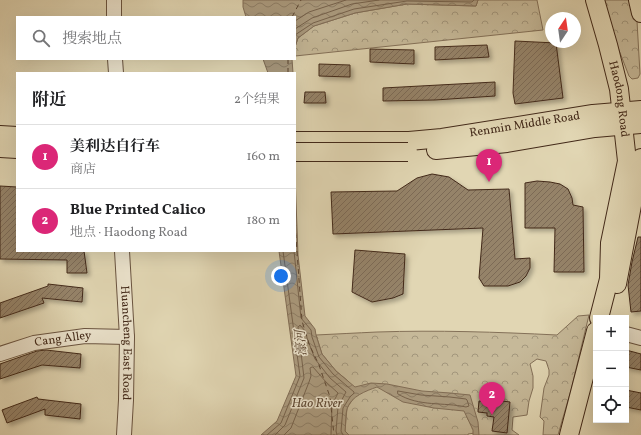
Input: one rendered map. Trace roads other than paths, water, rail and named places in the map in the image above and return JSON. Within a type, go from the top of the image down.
[{"type":"main road","name":"Haodong Road","points":[[595,0],[629,120],[627,161],[610,242],[609,279],[600,315]]},
{"type":"main road","points":[[638,0],[641,13]]},
{"type":"main road","name":"Renmin Middle Road","points":[[408,146],[448,149],[507,143],[595,128],[629,120],[641,110]]},
{"type":"main road","points":[[0,135],[16,136]]},
{"type":"main road","points":[[296,141],[408,146]]},
{"type":"main road","points":[[296,152],[408,146]]},
{"type":"main road","points":[[0,148],[16,149]]},
{"type":"main road","points":[[609,315],[620,273],[641,158]]},
{"type":"main road","points":[[569,435],[593,344]]},
{"type":"main road","points":[[578,435],[593,377]]},
{"type":"street","points":[[114,0],[114,16]]},
{"type":"street","points":[[115,60],[116,72]]},
{"type":"street","name":"Huancheng East Road","points":[[122,252],[127,337],[124,435]]},
{"type":"street","points":[[629,335],[641,338]]},
{"type":"street","name":"Cang Alley","points":[[0,354],[34,343],[85,336],[127,337]]},
{"type":"water","points":[[243,0],[478,0],[476,6],[407,4],[355,13],[314,26],[298,38],[296,44],[296,16],[246,16]]},
{"type":"water","points":[[263,60],[292,60],[293,72],[268,72]]},
{"type":"water","name":"Hao River","points":[[296,202],[298,255],[305,316],[315,329],[322,354],[336,371],[355,387],[371,383],[387,384],[422,391],[470,395],[478,422],[479,435],[473,435],[473,430],[464,411],[434,408],[403,402],[377,387],[355,397],[349,404],[346,411],[345,431],[349,435],[261,435],[277,421],[296,376],[279,252],[296,252]]},
{"type":"place","name":"美利达自行车","points":[[489,182]]},
{"type":"place","name":"Blue Printed Calico","points":[[492,415]]},
{"type":"water label","name":"濠河","points":[[302,343]]}]
